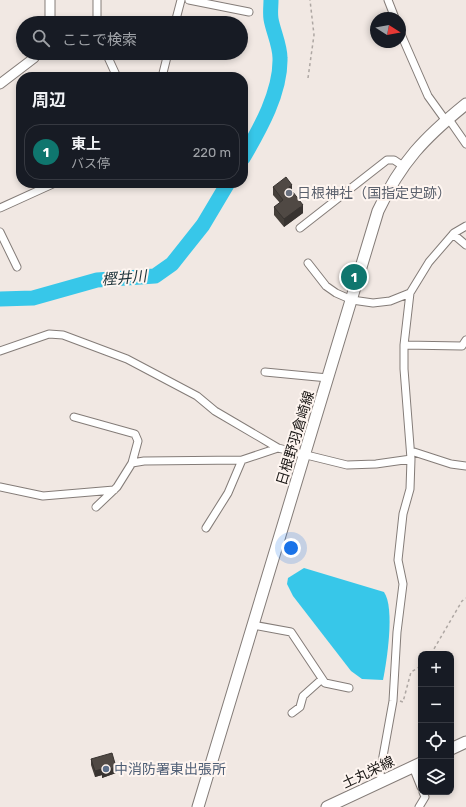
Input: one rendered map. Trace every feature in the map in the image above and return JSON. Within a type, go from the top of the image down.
[{"type":"main road","name":"日根野羽倉崎線","points":[[198,807],[378,211],[403,166],[414,150],[447,119],[466,104]]},
{"type":"main road","points":[[454,748],[466,742]]},
{"type":"main road","name":"土丸栄線","points":[[327,807],[417,765]]},
{"type":"street","points":[[50,0],[50,16]]},
{"type":"street","points":[[96,0],[97,16]]},
{"type":"street","points":[[177,16],[180,0]]},
{"type":"street","points":[[189,0],[249,12]]},
{"type":"street","points":[[388,0],[392,12]]},
{"type":"street","points":[[406,46],[428,96],[466,144]]},
{"type":"street","points":[[0,84],[31,60]]},
{"type":"street","points":[[109,60],[115,72]]},
{"type":"street","points":[[163,72],[166,60]]},
{"type":"street","points":[[300,228],[387,160],[394,160],[403,166]]},
{"type":"street","points":[[0,208],[44,188]]},
{"type":"street","points":[[382,782],[380,773],[394,701],[397,632],[403,584],[398,560],[402,514],[410,489],[411,450],[404,369],[404,345],[410,293],[429,262],[453,234],[466,226]]},
{"type":"street","points":[[0,232],[17,268]]},
{"type":"street","points":[[453,234],[466,245]]},
{"type":"street","points":[[308,263],[326,286],[336,293],[352,300],[373,303],[385,302],[410,293]]},
{"type":"street","points":[[0,351],[49,334],[63,335],[127,359],[197,396],[215,411],[278,448],[346,465],[376,464],[411,459]]},
{"type":"street","points":[[404,345],[462,346],[466,340]]},
{"type":"street","points":[[265,372],[328,378]]},
{"type":"street","points":[[74,417],[135,434],[138,441],[132,463],[114,490],[96,507]]},
{"type":"street","points":[[132,463],[144,461],[242,460],[278,448]]},
{"type":"street","points":[[411,450],[451,464],[466,466]]},
{"type":"street","points":[[206,528],[228,493],[242,460]]},
{"type":"street","points":[[0,487],[43,496],[114,490]]},
{"type":"street","points":[[253,625],[291,632],[324,683],[349,688]]},
{"type":"street","points":[[292,713],[300,707],[303,696],[322,679]]},
{"type":"street","points":[[419,807],[425,797],[424,795]]},
{"type":"path","points":[[308,78],[314,35],[310,0]]},
{"type":"path","points":[[433,651],[462,601],[466,598]]},
{"type":"path","points":[[394,701],[403,702],[411,672],[418,668]]},
{"type":"water","points":[[304,568],[384,592],[389,610],[390,622],[383,680],[362,679],[351,671],[293,596],[287,584],[288,578]]},
{"type":"building","points":[[286,177],[292,185],[289,187],[303,205],[284,219],[274,207],[283,200],[273,187]]},
{"type":"building","points":[[112,753],[116,767],[102,772],[102,769],[95,771],[91,759]]},
{"type":"waterway","name":"樫井川","points":[[248,149],[268,110],[277,84],[280,53],[271,19],[271,0]]},
{"type":"waterway","name":"樫井川","points":[[0,299],[33,298],[97,280],[155,276],[172,264],[203,225],[225,188]]},
{"type":"place","name":"日根神社（国指定史跡）","points":[[289,193]]},
{"type":"place","name":"東上","points":[[354,277]]},
{"type":"place","name":"中消防署東出張所","points":[[106,769]]}]
